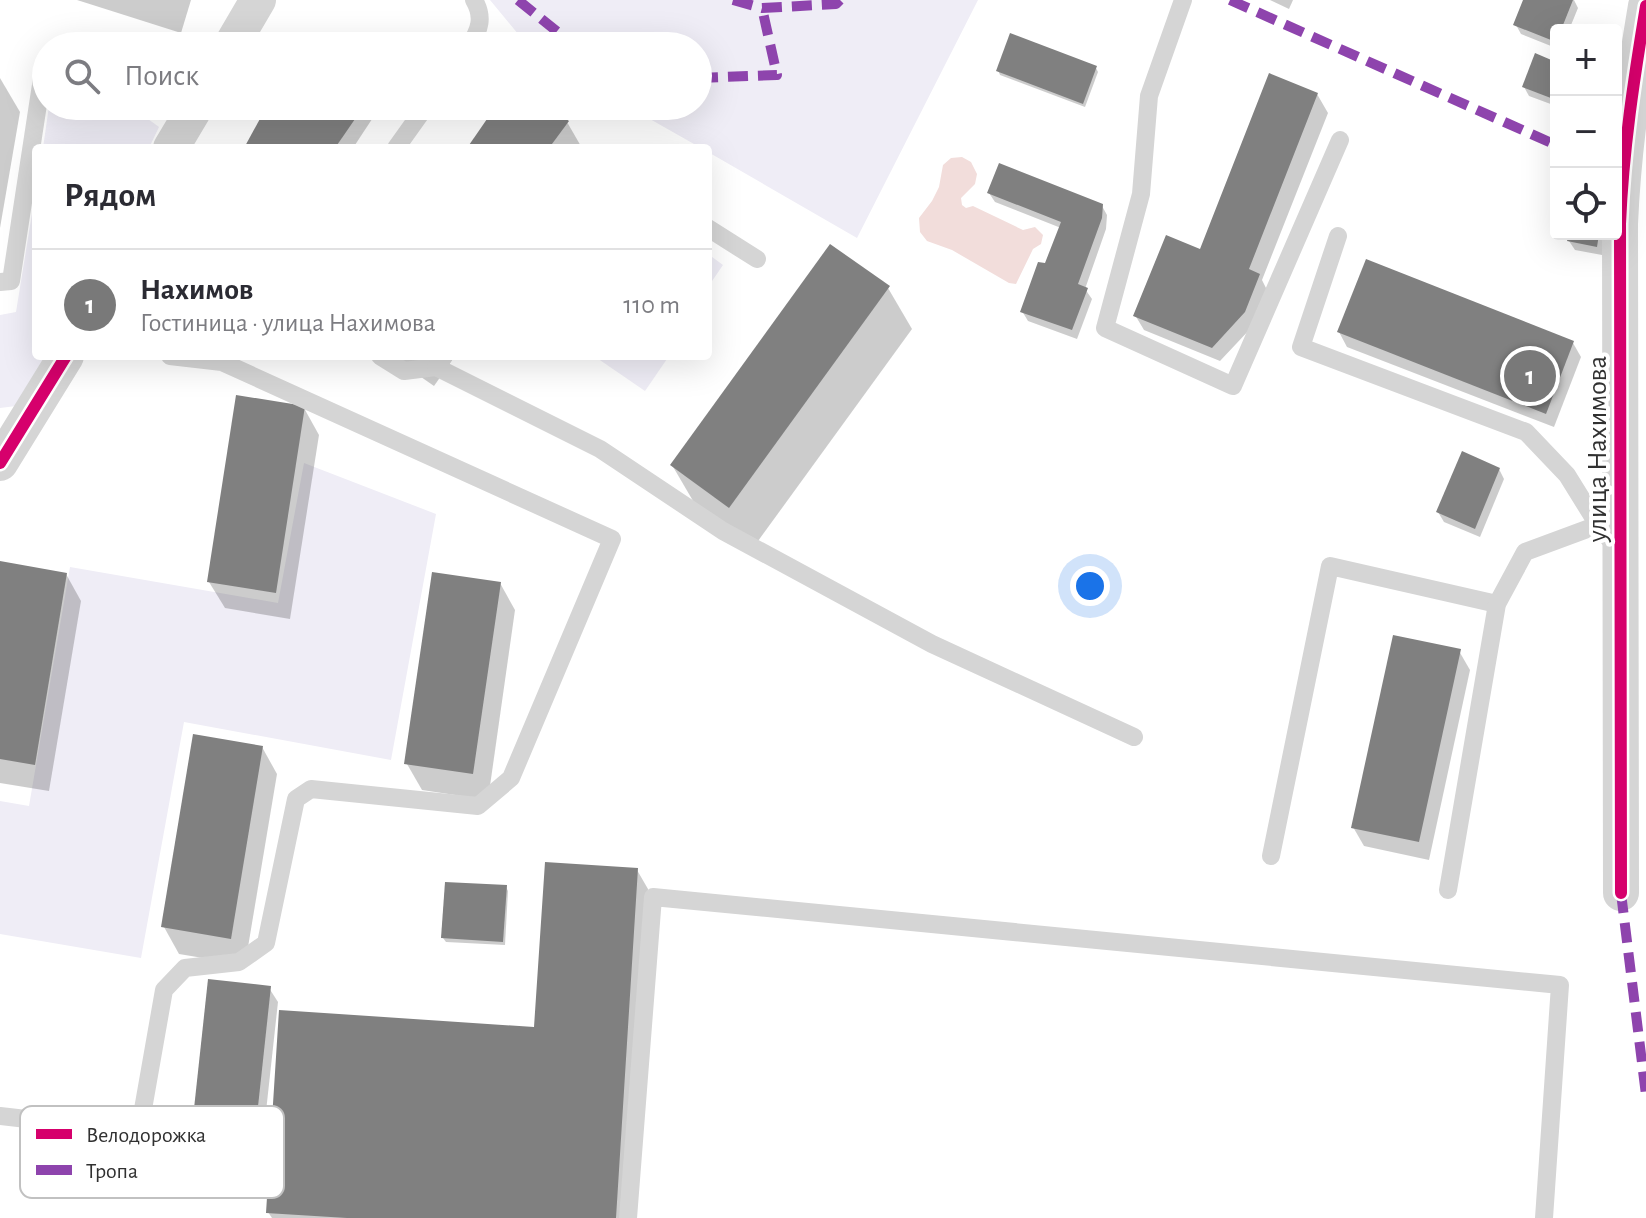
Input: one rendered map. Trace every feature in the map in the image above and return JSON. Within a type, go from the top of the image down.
[{"type":"street","points":[[239,32],[258,0]]},
{"type":"street","name":"улица Нахимова","points":[[1621,893],[1621,187],[1646,6]]},
{"type":"street","points":[[173,144],[188,120]]},
{"type":"street","points":[[0,463],[64,360]]},
{"type":"lane","points":[[474,0],[480,10],[479,32]]},
{"type":"lane","points":[[1183,0],[1149,96],[1141,194],[1105,328],[1233,386],[1340,140]]},
{"type":"lane","points":[[0,282],[11,281],[36,120]]},
{"type":"lane","points":[[399,144],[416,120]]},
{"type":"lane","points":[[712,231],[757,259]]},
{"type":"lane","points":[[1338,236],[1301,347],[1526,432],[1567,475],[1621,548]]},
{"type":"lane","points":[[144,1106],[164,990],[185,968],[239,962],[266,943],[296,799],[311,789],[478,806],[511,778],[612,539],[222,362],[205,360]]},
{"type":"lane","points":[[386,360],[404,371],[440,362],[600,449],[723,531],[932,644],[1134,737]]},
{"type":"lane","points":[[1448,890],[1497,604],[1525,552],[1621,548]]},
{"type":"lane","points":[[1271,856],[1330,566],[1497,604]]},
{"type":"lane","points":[[628,1218],[653,897],[1560,985],[1544,1218]]},
{"type":"lane","points":[[0,1116],[20,1118]]},
{"type":"shaded area","points":[[490,0],[978,0],[857,238],[712,154],[712,144],[694,144],[652,120],[712,120],[712,32],[516,32]]},
{"type":"shaded area","points":[[47,120],[149,120],[159,127],[151,144],[44,144]]},
{"type":"shaded area","points":[[962,157],[971,162],[977,174],[975,184],[961,198],[962,205],[966,208],[973,206],[1023,230],[1035,227],[1043,235],[1041,244],[1033,249],[1016,284],[1009,283],[952,250],[927,241],[920,232],[919,218],[939,187],[943,165],[951,158]]},
{"type":"shaded area","points":[[32,214],[32,360],[46,360],[24,405],[0,408],[0,315],[16,312]]},
{"type":"shaded area","points":[[712,257],[723,265],[712,281]]},
{"type":"shaded area","points":[[600,360],[666,360],[645,391]]},
{"type":"shaded area","points":[[304,463],[436,514],[391,760],[184,722],[141,958],[0,934],[0,801],[29,806],[70,567],[278,603]]},
{"type":"building","points":[[1523,0],[1573,0],[1563,24],[1550,24],[1550,40],[1513,25]]},
{"type":"building","points":[[1010,33],[1097,66],[1083,104],[996,71]]},
{"type":"building","points":[[1535,53],[1550,59],[1550,98],[1522,87]]},
{"type":"building","points":[[1269,73],[1318,93],[1249,269],[1260,274],[1245,312],[1212,348],[1133,316],[1166,235],[1200,249]]},
{"type":"building","points":[[259,120],[354,120],[338,144],[246,144]]},
{"type":"building","points":[[486,120],[569,121],[552,144],[470,144]]},
{"type":"building","points":[[999,163],[1103,204],[1102,218],[1078,284],[1088,288],[1072,330],[1020,312],[1038,262],[1045,263],[1061,222],[987,193]]},
{"type":"building","points":[[1567,240],[1598,240],[1597,247]]},
{"type":"building","points":[[830,244],[890,286],[729,508],[670,465]]},
{"type":"building","points":[[1366,259],[1574,341],[1546,414],[1337,332]]},
{"type":"building","points":[[236,395],[305,406],[276,593],[207,582]]},
{"type":"building","points":[[1462,451],[1500,468],[1475,529],[1436,512]]},
{"type":"building","points":[[0,561],[67,573],[35,765],[0,759]]},
{"type":"building","points":[[432,572],[501,582],[473,774],[404,764]]},
{"type":"building","points":[[1393,635],[1461,649],[1419,842],[1351,828]]},
{"type":"building","points":[[193,734],[263,746],[231,939],[161,927]]},
{"type":"building","points":[[545,862],[638,868],[616,1218],[347,1218],[266,1213],[267,1198],[284,1198],[284,1106],[273,1106],[279,1010],[534,1027]]},
{"type":"building","points":[[445,882],[507,885],[503,942],[441,938]]},
{"type":"building","points":[[208,979],[271,986],[258,1106],[194,1106]]},
{"type":"marked path","points":[[518,0],[558,32]]},
{"type":"marked path","points":[[733,0],[762,8],[836,4],[840,0]]},
{"type":"marked path","points":[[1230,0],[1550,142]]},
{"type":"marked path","points":[[712,77],[777,75],[762,8]]},
{"type":"marked path","points":[[1621,893],[1646,1095]]},
{"type":"cycle path","points":[[1621,893],[1620,224],[1630,114],[1646,6]]},
{"type":"cycle path","points":[[0,463],[64,360]]},
{"type":"place","name":"Нахимов","points":[[1530,376]]}]
